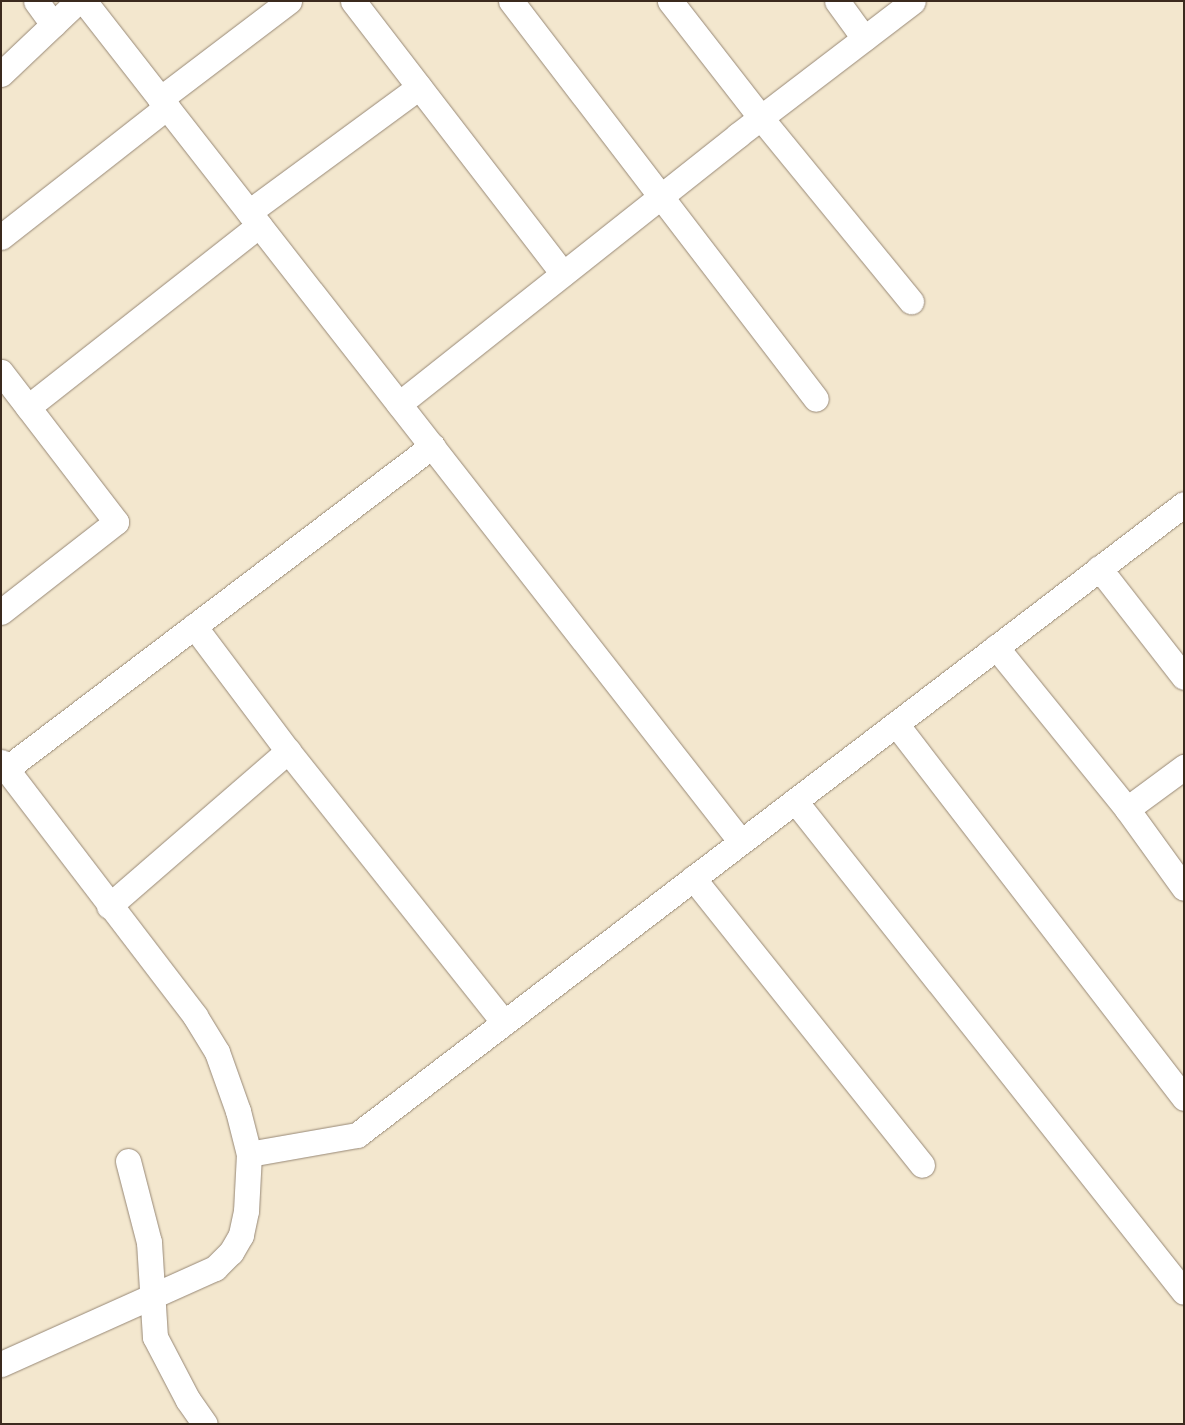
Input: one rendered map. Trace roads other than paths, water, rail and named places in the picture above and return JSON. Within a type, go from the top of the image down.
[{"type":"street","points":[[36,1],[53,24]]},
{"type":"street","points":[[1,74],[78,1]]},
{"type":"street","points":[[84,1],[741,842]]},
{"type":"street","points":[[1,237],[289,1]]},
{"type":"street","points":[[353,1],[563,274]]},
{"type":"street","points":[[511,1],[816,398]]},
{"type":"street","points":[[670,1],[761,118],[911,301]]},
{"type":"street","points":[[837,1],[864,38]]},
{"type":"street","points":[[399,404],[761,118],[913,1]]},
{"type":"street","points":[[28,407],[254,219],[419,87]]},
{"type":"street","points":[[1,372],[116,522],[1,612]]},
{"type":"street","points":[[1,1364],[152,1298],[215,1268],[231,1252],[241,1235],[246,1212],[249,1154],[238,1110],[217,1052],[195,1016],[109,906],[4,765],[194,626],[432,446]]},
{"type":"street","points":[[249,1154],[357,1135],[1184,504]]},
{"type":"street","points":[[1100,568],[1184,677]]},
{"type":"street","points":[[194,626],[288,751],[504,1024]]},
{"type":"street","points":[[996,648],[1127,809],[1184,888]]},
{"type":"street","points":[[896,724],[1184,1098]]},
{"type":"street","points":[[109,906],[288,751]]},
{"type":"street","points":[[1127,809],[1184,766]]},
{"type":"street","points":[[795,800],[1184,1292]]},
{"type":"street","points":[[693,878],[922,1165]]},
{"type":"street","points":[[128,1161],[149,1242],[155,1337],[188,1400],[205,1424]]}]
